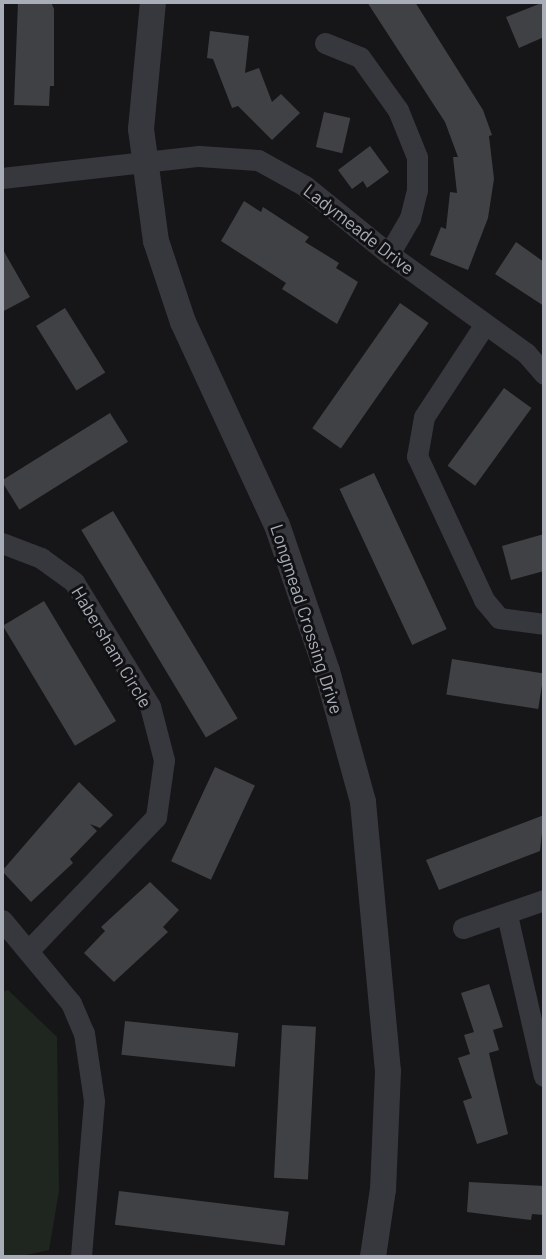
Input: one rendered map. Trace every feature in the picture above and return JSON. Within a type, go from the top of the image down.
[{"type":"street","name":"Longmead Crossing Drive","points":[[153,2],[144,77],[144,160],[156,241],[183,322],[277,525],[327,671],[363,802],[388,1071],[383,1189],[373,1257]]},
{"type":"street","points":[[325,43],[360,57],[398,110],[417,158],[417,190],[410,218],[388,254]]},
{"type":"street","name":"Ladymeade Drive","points":[[2,178],[144,160],[199,156],[258,160],[305,186],[388,254],[526,353],[544,374]]},
{"type":"street","points":[[485,324],[424,417],[416,456],[484,600],[499,618],[544,624]]},
{"type":"street","name":"Habersham Circle","points":[[2,543],[41,558],[74,582],[150,706],[164,761],[156,817],[29,950]]},
{"type":"street","points":[[463,928],[544,900]]},
{"type":"street","points":[[507,915],[544,1076]]},
{"type":"street","points":[[2,920],[71,1003],[84,1033],[94,1101],[81,1257]]},
{"type":"shaded area","points":[[8,990],[57,1037],[59,1191],[49,1250],[17,1257],[2,1257],[2,992]]},
{"type":"building","points":[[18,2],[51,2],[54,9],[54,86],[50,86],[49,106],[14,105]]},
{"type":"building","points":[[367,2],[415,2],[483,110],[492,135],[489,136],[494,179],[488,218],[468,270],[430,255],[441,227],[446,229],[450,192],[457,193],[453,157],[458,157],[445,122]]},
{"type":"building","points":[[544,2],[544,37],[519,48],[506,17]]},
{"type":"building","points":[[210,31],[249,36],[245,73],[259,68],[272,102],[281,94],[300,113],[272,140],[238,106],[232,108],[213,59],[207,58]]},
{"type":"building","points":[[324,112],[350,118],[342,153],[316,147]]},
{"type":"building","points":[[370,146],[389,172],[367,188],[363,181],[352,189],[338,170]]},
{"type":"building","points":[[244,201],[261,212],[263,207],[309,237],[305,242],[339,263],[336,268],[358,282],[337,324],[282,289],[286,283],[221,241]]},
{"type":"building","points":[[516,242],[544,262],[544,306],[495,274]]},
{"type":"building","points":[[2,248],[30,297],[2,312]]},
{"type":"building","points":[[400,303],[429,323],[341,448],[312,428]]},
{"type":"building","points":[[65,308],[105,372],[76,390],[36,326]]},
{"type":"building","points":[[504,388],[532,408],[475,486],[448,466]]},
{"type":"building","points":[[110,413],[128,442],[19,510],[2,480]]},
{"type":"building","points":[[374,473],[447,629],[412,645],[340,489]]},
{"type":"building","points":[[113,511],[238,718],[206,737],[81,530]]},
{"type":"building","points":[[544,534],[544,571],[511,580],[502,546]]},
{"type":"building","points":[[44,601],[116,721],[75,746],[3,626]]},
{"type":"building","points":[[452,659],[544,674],[538,709],[446,695]]},
{"type":"building","points":[[215,767],[255,786],[211,880],[171,861]]},
{"type":"building","points":[[79,782],[113,815],[100,828],[90,824],[97,831],[70,859],[73,863],[31,902],[2,871]]},
{"type":"building","points":[[544,815],[540,851],[439,890],[426,860]]},
{"type":"building","points":[[150,882],[179,910],[163,927],[168,932],[114,982],[84,953],[105,931],[101,927]]},
{"type":"building","points":[[489,984],[503,1027],[493,1030],[499,1050],[489,1053],[508,1134],[477,1144],[463,1101],[472,1098],[458,1058],[470,1054],[464,1035],[474,1032],[461,993]]},
{"type":"building","points":[[125,1021],[238,1033],[235,1067],[121,1055]]},
{"type":"building","points":[[282,1025],[316,1027],[308,1180],[274,1178]]},
{"type":"building","points":[[469,1182],[544,1186],[544,1215],[532,1214],[531,1220],[467,1212]]},
{"type":"building","points":[[119,1191],[289,1212],[285,1246],[115,1225]]}]
